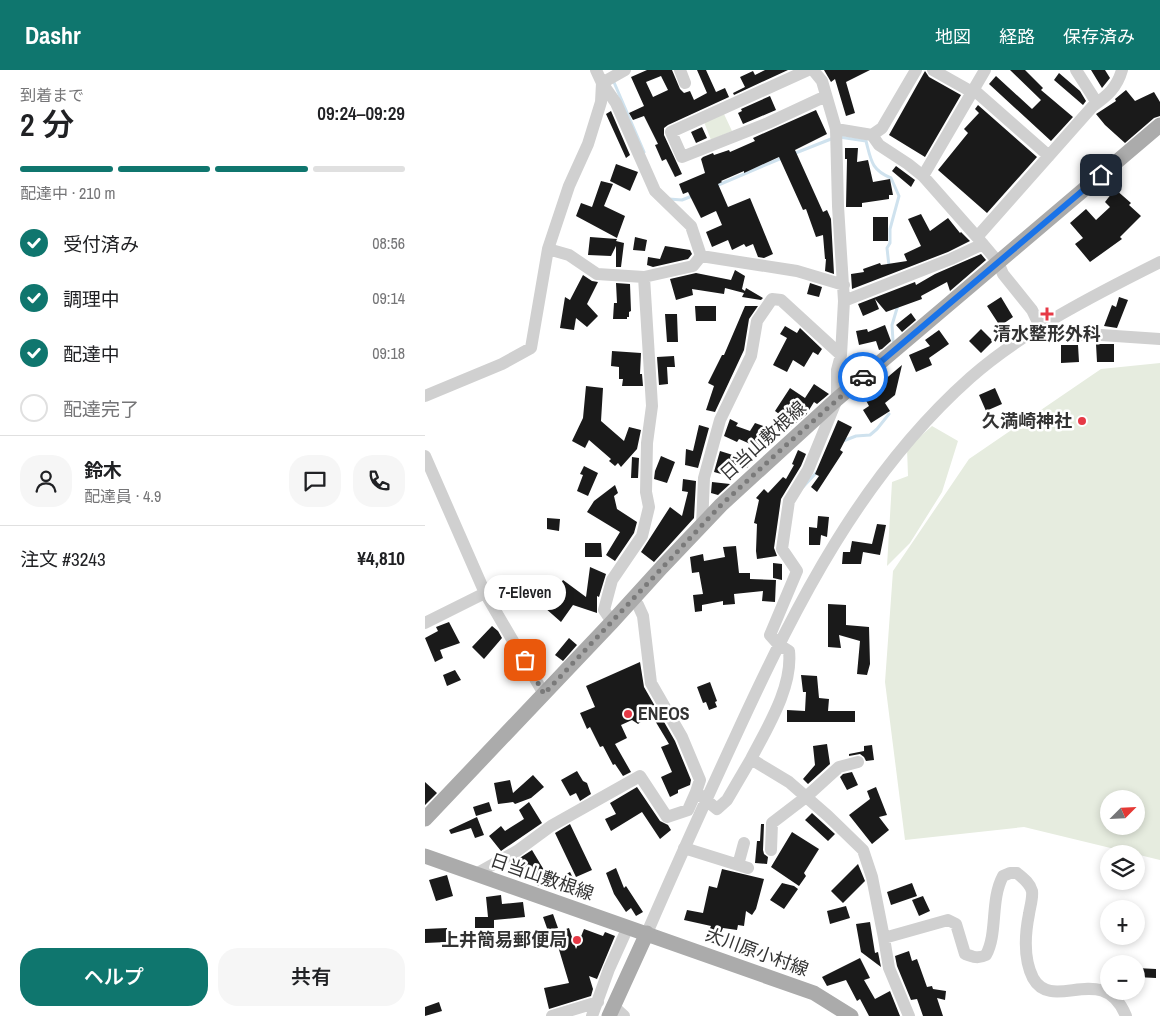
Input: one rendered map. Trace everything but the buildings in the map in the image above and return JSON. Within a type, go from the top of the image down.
[{"type":"main road","name":"日当山敷根線","points":[[425,819],[728,498],[837,398],[1160,125]]},
{"type":"main road","name":"日当山敷根線","points":[[425,856],[647,933]]},
{"type":"main road","points":[[615,1013],[647,933]]},
{"type":"main road","name":"大川原小村線","points":[[647,933],[814,993],[851,1016]]},
{"type":"street","points":[[597,70],[602,83],[617,103],[655,191],[691,226],[701,256]]},
{"type":"street","points":[[602,83],[625,70]]},
{"type":"street","points":[[680,70],[685,82]]},
{"type":"street","points":[[808,70],[671,132],[682,156],[768,123],[826,96]]},
{"type":"street","points":[[695,792],[717,809],[727,800],[774,715],[786,681],[790,662],[789,651],[778,644],[770,635],[797,572],[782,549],[789,501],[808,470],[837,398],[837,370],[841,354],[844,285],[838,206],[836,129],[822,81],[813,70]]},
{"type":"street","points":[[836,129],[872,135],[882,128],[916,70]]},
{"type":"street","points":[[933,70],[973,91],[1049,156]]},
{"type":"street","points":[[923,176],[985,70]]},
{"type":"street","points":[[1076,70],[1097,103]]},
{"type":"street","points":[[844,301],[951,259],[980,240],[1049,156],[1097,103],[1118,83],[1122,70]]},
{"type":"street","points":[[425,396],[502,364],[531,348],[548,249],[569,186],[588,144],[601,102],[602,83]]},
{"type":"street","points":[[872,135],[879,145],[923,176],[999,262],[1003,274],[1032,310],[1044,335],[1110,335],[1160,339]]},
{"type":"street","points":[[548,249],[569,255],[597,274],[644,277],[693,266],[701,256]]},
{"type":"street","points":[[701,256],[797,271],[844,285]]},
{"type":"street","points":[[647,933],[778,644],[833,545],[873,485],[906,443],[938,408],[972,377],[1039,327],[1160,262]]},
{"type":"street","points":[[612,622],[604,610],[612,580],[642,536],[649,507],[646,492],[647,444],[652,406],[644,277]]},
{"type":"street","points":[[702,526],[704,478],[720,420],[751,356],[757,321],[772,300],[781,300],[841,354]]},
{"type":"street","points":[[425,456],[485,593],[544,694]]},
{"type":"street","points":[[425,623],[485,593]]},
{"type":"street","points":[[476,874],[517,851],[551,826],[640,776],[667,817],[688,810],[700,780],[682,737],[651,683],[643,616],[638,605],[633,600]]},
{"type":"street","points":[[751,759],[789,782],[829,816],[863,850],[868,864],[889,968],[909,1016]]},
{"type":"street","points":[[774,846],[772,823],[839,767],[858,762]]},
{"type":"street","points":[[684,848],[743,867],[744,843]]},
{"type":"street","points":[[884,938],[948,920],[956,924],[965,954],[973,958],[987,955],[991,944],[992,924],[999,883],[1003,876],[1011,873],[1017,874],[1030,886],[1032,893],[1025,946],[1034,978],[1043,988],[1055,991],[1064,992],[1098,988],[1110,993],[1117,1000],[1126,1016]]},
{"type":"street","points":[[591,1016],[628,927]]},
{"type":"street","points":[[552,1016],[598,1002]]},
{"type":"shaded area","points":[[724,114],[732,131],[711,140],[704,122]]},
{"type":"shaded area","points":[[1160,363],[1160,860],[1145,856],[1145,845],[1100,845],[1024,827],[905,840],[885,682],[893,571],[969,459],[1101,369]]},
{"type":"shaded area","points":[[932,426],[958,441],[942,492],[910,543],[887,566],[892,482],[908,476],[907,448]]},
{"type":"waterway","points":[[613,80],[644,152]]},
{"type":"waterway","points":[[839,137],[866,141],[873,164],[879,172],[891,178],[899,196],[890,229],[890,243],[887,248],[889,266]]},
{"type":"waterway","points":[[793,154],[831,139]]},
{"type":"waterway","points":[[716,186],[782,158]]},
{"type":"waterway","points":[[669,199],[682,200],[692,196]]},
{"type":"waterway","points":[[893,341],[892,325],[898,305]]},
{"type":"waterway","points":[[843,441],[856,436],[870,435],[889,414]]},
{"type":"waterway","points":[[803,487],[817,472]]},
{"type":"way so far","points":[[525,660],[544,694],[721,505],[837,398],[863,377]]},
{"type":"place","name":"清水整形外科","points":[[1047,314]]},
{"type":"place","name":"久満崎神社","points":[[1082,421]]},
{"type":"place","name":"7-Eleven","points":[[525,660]]},
{"type":"place","name":"ENEOS","points":[[628,714]]},
{"type":"place","name":"上井簡易郵便局","points":[[577,940]]},
{"type":"route","points":[[863,377],[1101,175]]}]
